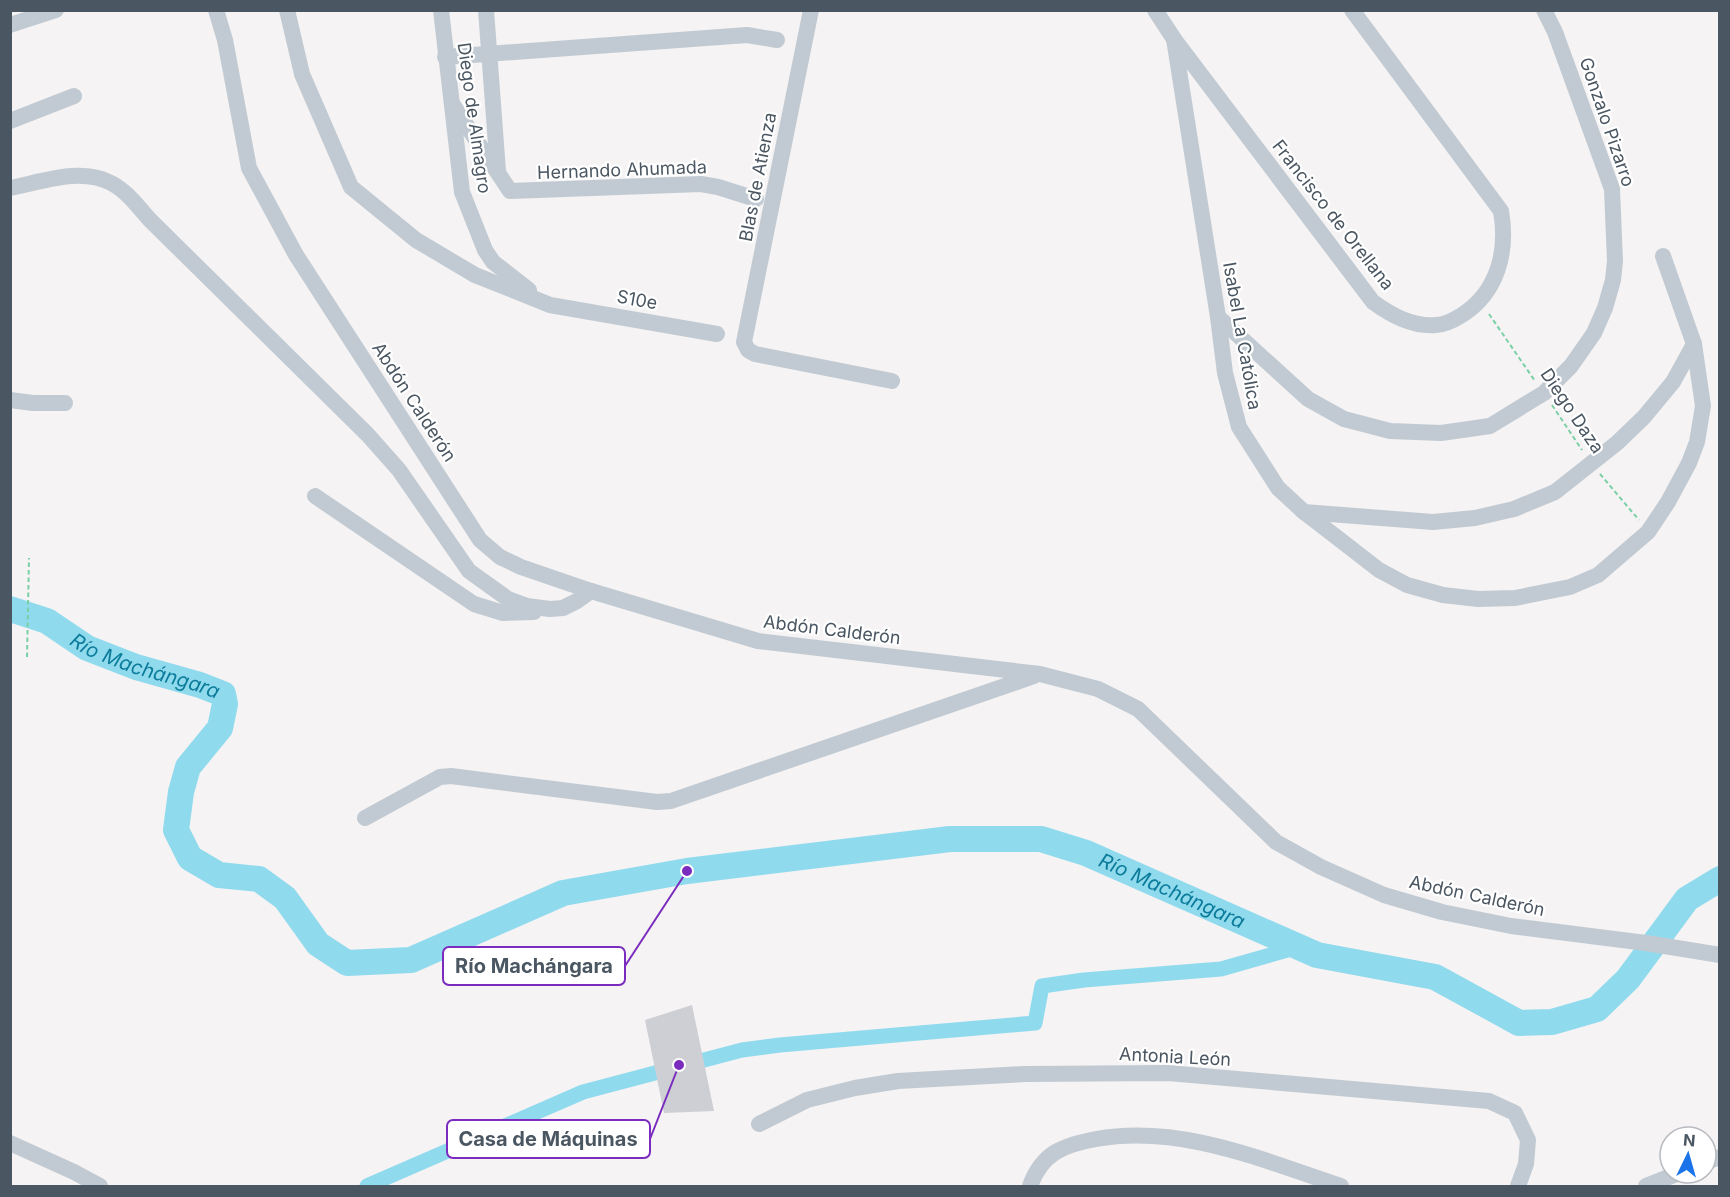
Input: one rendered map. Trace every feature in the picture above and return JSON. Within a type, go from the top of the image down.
[{"type":"street","points":[[10,25],[56,10]]},
{"type":"street","name":"Abdón Calderón","points":[[216,10],[225,40],[249,168],[296,255],[480,540],[500,557],[521,567],[591,591],[758,641],[1040,674],[1098,689],[1138,710],[1276,842],[1321,867],[1384,895],[1442,912],[1511,926],[1646,943],[1719,955]]},
{"type":"street","name":"S10e","points":[[287,10],[302,74],[351,187],[417,240],[475,275],[549,304],[717,333]]},
{"type":"street","name":"Diego de Almagro","points":[[441,10],[462,192],[485,250],[493,262],[549,304]]},
{"type":"street","name":"Diego de Almagro","points":[[486,10],[498,172]]},
{"type":"street","name":"Blas de Atienza","points":[[811,10],[744,342],[748,350],[754,354],[892,381]]},
{"type":"street","name":"Francisco de Orellana","points":[[1162,13],[1174,39],[1373,302],[1393,316],[1414,323],[1436,325],[1453,321],[1480,301],[1496,278],[1502,259],[1505,231],[1501,211],[1352,10]]},
{"type":"street","name":"Gonzalo Pizarro","points":[[1218,316],[1308,399],[1344,419],[1390,431],[1441,433],[1490,426],[1544,393],[1571,366],[1594,333],[1605,308],[1616,261],[1612,189],[1555,32],[1544,10]]},
{"type":"street","points":[[445,57],[747,35],[777,40]]},
{"type":"street","name":"Isabel La Católica","points":[[1174,39],[1225,373],[1239,427],[1278,488],[1304,512],[1379,570],[1407,585],[1443,595],[1478,599],[1515,598],[1570,587],[1598,575],[1648,532],[1678,484],[1697,442],[1703,406],[1694,344],[1663,256]]},
{"type":"street","points":[[10,121],[74,96]]},
{"type":"street","points":[[453,105],[498,172]]},
{"type":"street","name":"Hernando Ahumada","points":[[498,172],[506,188],[515,193],[701,184],[756,199]]},
{"type":"street","points":[[10,188],[64,177],[90,176],[111,183],[128,196],[368,435],[399,470],[469,572],[508,599],[527,606],[550,609]]},
{"type":"street","points":[[1304,512],[1433,522],[1474,518],[1514,509],[1556,492],[1617,443],[1644,417],[1673,382],[1694,344]]},
{"type":"street","points":[[10,400],[33,404],[65,403]]},
{"type":"street","points":[[315,496],[474,604],[503,613],[531,613],[563,608],[577,602],[591,591]]},
{"type":"street","points":[[365,818],[440,777],[451,776],[657,802],[671,801],[1040,674]]},
{"type":"street","name":"Antonia León","points":[[759,1124],[807,1100],[855,1088],[898,1081],[1025,1074],[1168,1073],[1490,1101],[1515,1113],[1528,1140],[1526,1164],[1518,1186]]},
{"type":"street","points":[[1030,1186],[1035,1171],[1048,1156],[1073,1143],[1117,1135],[1156,1135],[1197,1141],[1341,1186]]},
{"type":"street","points":[[10,1143],[100,1186]]},
{"type":"path","name":"Diego Daza","points":[[1480,301],[1590,463],[1648,532]]},
{"type":"path","points":[[27,657],[29,558]]},
{"type":"building","points":[[692,1005],[714,1111],[664,1113],[645,1020]]},
{"type":"waterway","name":"Río Machángara","points":[[10,609],[47,621],[87,648],[136,667],[223,694],[225,704],[220,728],[188,767],[181,792],[176,830],[190,858],[219,875],[259,879],[285,898],[318,944],[347,963],[411,960],[563,893],[687,871],[950,839],[1041,839],[1086,853],[1317,955],[1435,977],[1519,1023],[1552,1022],[1597,1009],[1628,979],[1687,899],[1720,879]]},
{"type":"waterway","points":[[367,1186],[583,1092],[742,1050],[1035,1023],[1042,986],[1084,980],[1221,969],[1298,947]]},
{"type":"place","name":"Río Machángara","points":[[687,871]]},
{"type":"place","name":"Casa de Máquinas","points":[[679,1065]]}]
